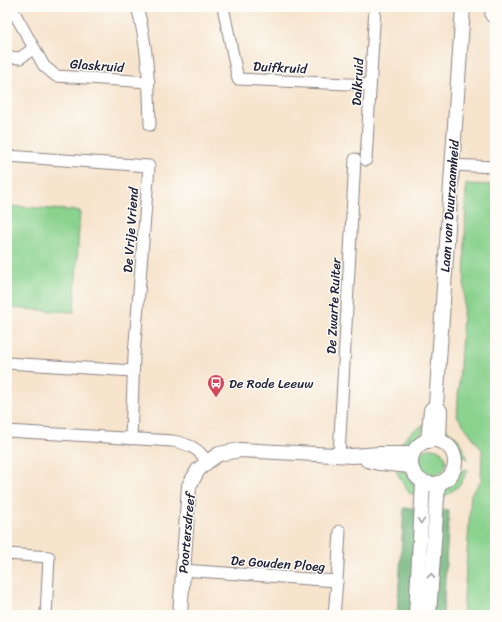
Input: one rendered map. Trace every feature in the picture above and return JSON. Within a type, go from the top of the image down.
[{"type":"street","name":"Glaskruid","points":[[11,7],[44,66],[56,76],[149,82]]},
{"type":"street","points":[[136,7],[143,30],[149,82],[150,125]]},
{"type":"street","name":"Duifkruid","points":[[223,7],[238,79],[370,85]]},
{"type":"street","name":"Dalkruid","points":[[366,160],[375,7]]},
{"type":"street","name":"Laan van Duurzaamheid","points":[[433,441],[440,411],[436,405],[451,165],[463,7]]},
{"type":"street","points":[[7,57],[20,58],[34,48]]},
{"type":"street","name":"De Vrije Vriend","points":[[7,156],[149,166],[133,371],[131,438]]},
{"type":"street","name":"De Zwarte Ruiter","points":[[346,456],[355,159]]},
{"type":"street","points":[[451,165],[495,167]]},
{"type":"street","points":[[7,363],[133,371]]},
{"type":"street","points":[[7,431],[131,438],[189,444],[202,454],[207,462]]},
{"type":"street","points":[[433,441],[449,447],[453,451],[456,463],[450,477],[438,484],[423,482],[415,475],[412,460],[419,446],[433,441]]},
{"type":"street","name":"Poortersdreef","points":[[180,615],[189,486],[198,470],[207,462],[219,454],[240,450],[346,456],[379,454],[412,460]]},
{"type":"street","points":[[416,615],[423,482]]},
{"type":"street","points":[[429,615],[438,484]]},
{"type":"street","points":[[337,581],[340,531]]},
{"type":"street","points":[[7,554],[49,557],[46,615]]},
{"type":"street","name":"De Gouden Ploeg","points":[[182,570],[337,581],[334,615]]},
{"type":"green space","points":[[466,184],[495,185],[495,615],[463,615],[471,494],[481,481],[482,450],[457,416],[464,300]]},
{"type":"green space","points":[[9,206],[80,211],[74,312],[7,308],[7,235]]},
{"type":"green space","points":[[424,425],[421,435],[415,442],[407,446],[397,448],[411,432]]},
{"type":"green space","points":[[444,427],[458,439],[468,459],[460,455],[453,446]]},
{"type":"green space","points":[[432,448],[438,449],[442,452],[445,456],[445,468],[442,472],[438,475],[432,476],[426,475],[422,472],[419,468],[418,462],[419,456],[422,452],[426,449]]},
{"type":"green space","points":[[465,469],[468,470],[460,485],[444,497],[444,487]]},
{"type":"green space","points":[[396,471],[405,471],[408,474],[416,486],[419,496],[409,493]]},
{"type":"green space","points":[[404,508],[419,508],[412,615],[397,615]]},
{"type":"green space","points":[[439,510],[449,511],[443,615],[432,615]]},
{"type":"place","name":"De Rode Leeuw","points":[[216,398]]}]
